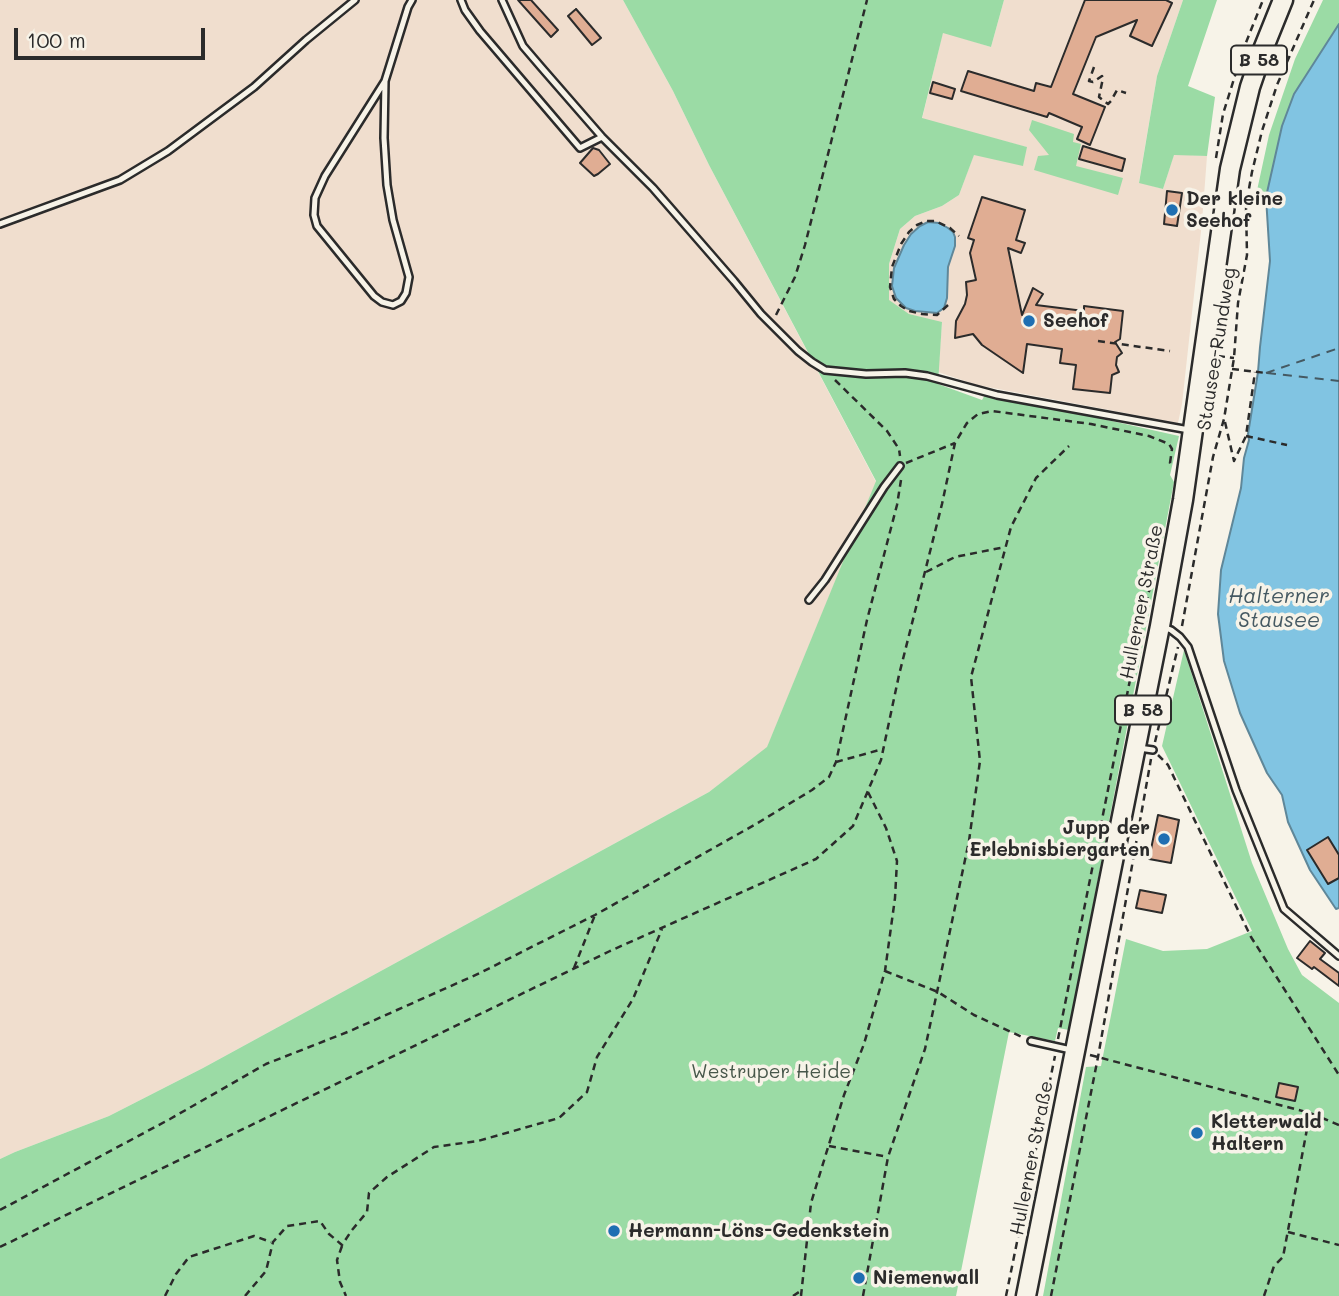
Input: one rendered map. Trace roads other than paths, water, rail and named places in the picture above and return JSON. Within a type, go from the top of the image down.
[{"type":"main road","name":"Hullerner Straße","points":[[1026,1296],[1065,1048],[1144,749],[1160,626],[1194,431],[1230,169],[1250,86],[1283,0]]},
{"type":"lane","points":[[0,224],[120,180],[168,151],[254,87],[355,0]]},
{"type":"lane","points":[[385,80],[384,138],[387,185],[393,220],[409,277],[406,293],[401,301],[393,305],[374,296],[317,226],[314,215],[315,198],[325,176],[385,80],[412,0]]},
{"type":"lane","points":[[461,0],[480,31],[580,148],[602,137]]},
{"type":"lane","points":[[502,0],[523,46],[602,137],[653,188],[770,323],[798,351],[825,370],[926,376],[997,395],[1194,431]]},
{"type":"lane","points":[[809,600],[900,466]]},
{"type":"lane","points":[[1160,626],[1171,630],[1188,647],[1236,790],[1284,909],[1339,956]]},
{"type":"lane","points":[[1031,1041],[1065,1048]]},
{"type":"water","name":"Halterner Stausee","points":[[1339,24],[1339,908],[1336,909],[1310,870],[1288,822],[1282,795],[1267,773],[1240,713],[1224,661],[1218,614],[1221,570],[1241,488],[1258,372],[1270,261],[1266,197],[1282,126],[1294,94]]},
{"type":"water","points":[[928,222],[939,223],[948,228],[955,237],[948,267],[947,298],[944,308],[937,313],[906,308],[896,298],[892,286],[894,268],[904,245],[911,234]]},
{"type":"place","name":"Der kleine Seehof","points":[[1172,210]]},
{"type":"place","name":"Seehof","points":[[1029,321]]},
{"type":"place","name":"Jupp der Erlebnisbiergarten","points":[[1164,839]]},
{"type":"place","name":"Kletterwald Haltern","points":[[1197,1133]]},
{"type":"place","name":"Hermann-Löns-Gedenkstein","points":[[614,1231]]},
{"type":"place","name":"Niemenwall","points":[[859,1278]]},
{"type":"park label","name":"Westruper Heide","points":[[771,1072]]}]
